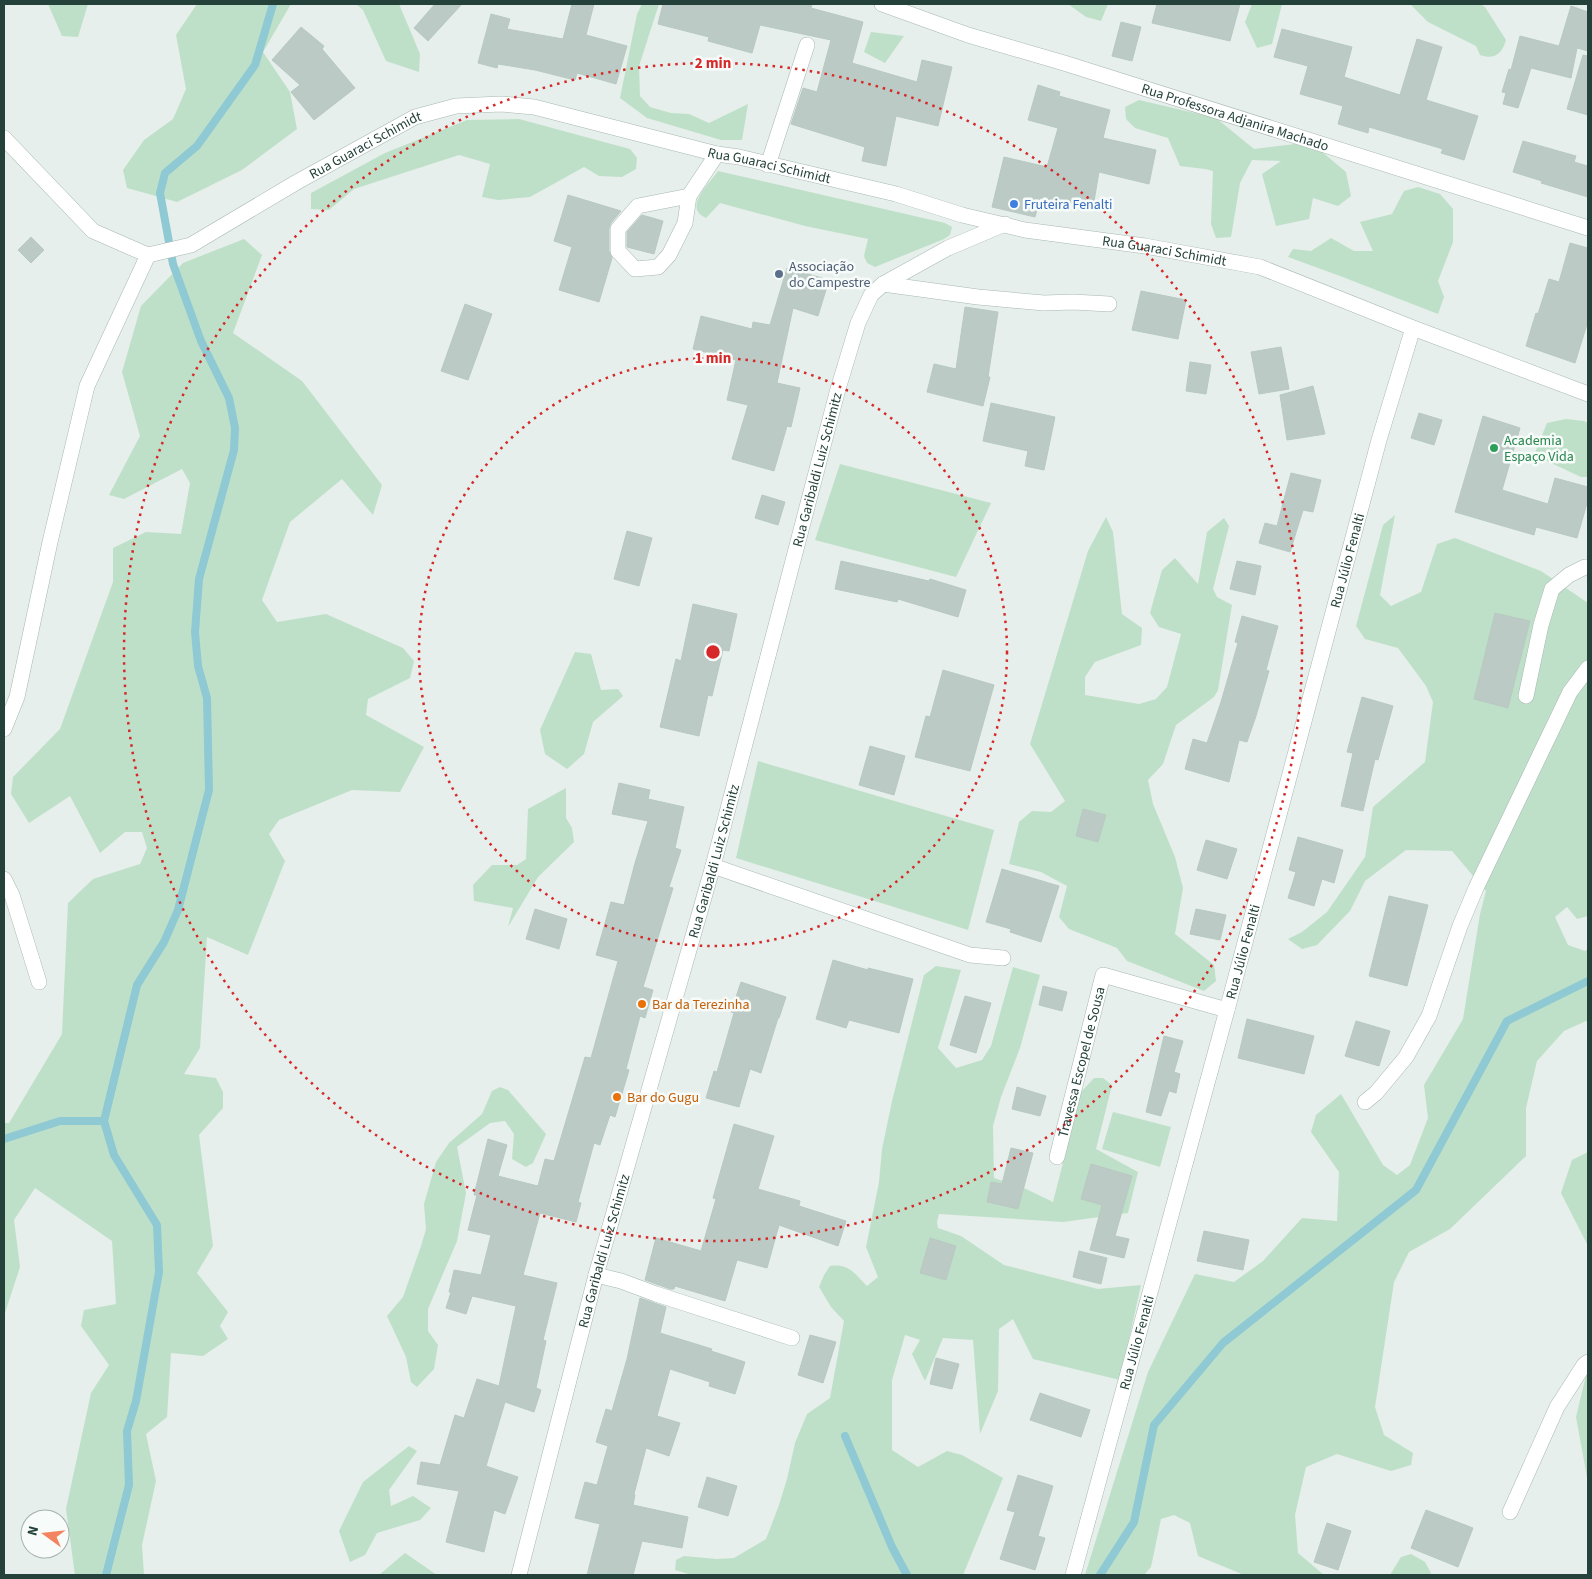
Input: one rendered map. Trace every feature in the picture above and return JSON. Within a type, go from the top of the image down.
[{"type":"street","name":"Rua Professora Adjanira Machado","points":[[882,4],[968,35],[1064,63],[1588,228]]},
{"type":"street","points":[[768,165],[807,45]]},
{"type":"street","name":"Rua Guaraci Schimidt","points":[[148,255],[191,245],[297,182],[415,117],[456,106],[501,104],[534,107],[717,154],[739,157],[896,194],[962,215],[1025,230],[1145,246],[1260,267],[1413,328],[1588,394]]},
{"type":"street","points":[[4,138],[94,231],[148,255],[87,386],[50,542],[17,697],[4,729]]},
{"type":"street","points":[[689,196],[638,206],[618,229],[618,251],[635,269],[658,267],[669,255],[685,223],[689,196],[717,154]]},
{"type":"street","name":"Rua Garibaldi Luiz Schimitz","points":[[520,1575],[596,1274],[713,866],[838,389],[858,323],[871,295],[883,284],[948,248],[1005,224]]},
{"type":"street","points":[[883,284],[978,297],[1044,303],[1109,304]]},
{"type":"street","name":"Rua Júlio Fenalti","points":[[1073,1575],[1227,1010],[1379,440],[1413,328]]},
{"type":"street","points":[[1526,696],[1540,626],[1552,589],[1569,575],[1585,567],[1588,568]]},
{"type":"street","points":[[1365,1102],[1376,1093],[1406,1057],[1429,1016],[1460,926],[1476,888],[1570,692],[1588,668]]},
{"type":"street","points":[[713,866],[970,956],[1004,958]]},
{"type":"street","points":[[4,879],[12,896],[39,982]]},
{"type":"street","name":"Travessa Escopel de Sousa","points":[[1057,1157],[1103,975],[1227,1010]]},
{"type":"street","points":[[596,1274],[792,1338]]},
{"type":"street","points":[[1510,1512],[1557,1407],[1584,1365],[1588,1362]]},
{"type":"green space","points":[[48,4],[88,4],[78,37],[62,36]]},
{"type":"green space","points":[[197,4],[291,4],[263,52],[290,92],[297,129],[242,170],[177,202],[127,188],[123,170],[144,140],[173,119],[186,89],[176,35]]},
{"type":"green space","points":[[356,4],[399,4],[420,54],[419,72],[386,61],[363,10]]},
{"type":"green space","points":[[642,4],[659,4],[639,66],[640,96],[650,107],[671,113],[689,114],[709,123],[748,104],[742,140],[721,140],[647,118],[620,98],[637,14]]},
{"type":"green space","points":[[1068,4],[1108,4],[1101,21],[1086,17]]},
{"type":"green space","points":[[1252,4],[1282,4],[1272,44],[1257,48],[1245,22]]},
{"type":"green space","points":[[1410,4],[1480,4],[1485,7],[1506,40],[1504,45],[1497,55],[1489,57],[1480,55],[1476,46],[1428,22]]},
{"type":"green space","points":[[871,32],[904,36],[885,63],[864,52]]},
{"type":"green space","points":[[1139,100],[1216,118],[1254,149],[1295,144],[1321,151],[1346,172],[1351,196],[1338,206],[1313,198],[1309,219],[1276,226],[1262,174],[1281,161],[1252,160],[1240,183],[1231,237],[1216,238],[1211,224],[1213,171],[1180,166],[1168,138],[1135,128],[1126,119],[1125,107]]},
{"type":"green space","points":[[519,119],[630,149],[637,158],[636,169],[622,177],[599,176],[584,167],[530,197],[498,200],[482,197],[490,164],[459,155],[354,189],[329,210],[311,209],[311,193],[385,153],[467,120]]},
{"type":"green space","points":[[718,171],[945,223],[952,227],[950,235],[875,267],[867,263],[864,256],[868,239],[805,226],[720,203],[706,218],[699,214],[697,202],[700,195]]},
{"type":"green space","points":[[1418,187],[1440,194],[1453,209],[1453,242],[1438,281],[1444,297],[1438,314],[1288,257],[1293,249],[1311,251],[1331,238],[1354,251],[1373,251],[1360,222],[1392,214],[1404,191]]},
{"type":"green space","points":[[244,239],[262,255],[233,333],[302,381],[382,485],[373,515],[342,479],[290,522],[262,600],[277,622],[326,614],[403,648],[414,661],[410,678],[368,699],[366,715],[424,747],[400,792],[352,790],[279,820],[269,834],[285,861],[248,955],[207,937],[200,1048],[184,1074],[216,1078],[223,1092],[223,1108],[199,1135],[213,1246],[197,1273],[228,1312],[220,1326],[228,1339],[203,1356],[171,1353],[167,1417],[146,1434],[156,1481],[142,1545],[144,1575],[75,1575],[70,1538],[70,1509],[66,1509],[91,1393],[109,1365],[81,1326],[84,1310],[116,1304],[112,1241],[35,1188],[14,1220],[20,1267],[4,1316],[4,1123],[9,1123],[62,1034],[68,903],[93,879],[140,864],[147,848],[142,832],[125,832],[100,853],[70,796],[29,823],[11,794],[13,777],[60,729],[113,582],[113,548],[146,532],[181,534],[190,483],[182,469],[124,499],[109,495],[140,436],[122,372],[141,306],[183,263]]},
{"type":"green space","points":[[1566,419],[1588,423],[1588,477],[1581,477],[1534,455],[1547,423]]},
{"type":"green space","points":[[840,464],[991,503],[956,577],[815,540]]},
{"type":"green space","points":[[1395,515],[1380,595],[1391,606],[1421,592],[1437,544],[1455,538],[1541,571],[1588,603],[1588,916],[1577,919],[1567,907],[1555,917],[1568,945],[1585,951],[1588,949],[1588,1022],[1586,1021],[1564,1031],[1537,1061],[1526,1108],[1526,1156],[1450,1229],[1409,1252],[1394,1282],[1375,1407],[1384,1435],[1413,1453],[1411,1465],[1391,1471],[1337,1454],[1306,1467],[1295,1515],[1298,1553],[1324,1575],[1244,1575],[1198,1556],[1190,1523],[1174,1515],[1161,1519],[1151,1567],[1144,1575],[1085,1575],[1148,1372],[1195,1274],[1234,1282],[1263,1261],[1302,1218],[1337,1221],[1339,1172],[1311,1132],[1316,1115],[1341,1094],[1383,1165],[1397,1175],[1410,1165],[1428,1118],[1424,1085],[1463,1019],[1480,914],[1486,891],[1452,851],[1406,850],[1365,881],[1350,911],[1317,945],[1302,949],[1288,939],[1302,932],[1327,912],[1365,857],[1373,807],[1425,762],[1433,702],[1426,686],[1398,648],[1365,639],[1356,626],[1383,525]]},
{"type":"green space","points":[[1106,517],[1113,532],[1122,614],[1142,628],[1141,645],[1095,662],[1085,677],[1085,695],[1139,704],[1156,699],[1167,687],[1181,634],[1159,627],[1150,613],[1162,570],[1175,558],[1198,584],[1207,532],[1224,518],[1229,526],[1213,589],[1217,597],[1232,605],[1218,690],[1214,697],[1176,725],[1163,764],[1148,780],[1153,804],[1175,857],[1183,888],[1175,934],[1214,965],[1216,981],[1204,991],[1127,961],[1117,948],[1069,929],[1059,917],[1067,886],[1041,872],[1009,864],[1019,822],[1032,811],[1051,812],[1065,801],[1030,744],[1088,551]]},
{"type":"green space","points":[[575,652],[591,654],[601,690],[618,689],[623,696],[593,722],[584,754],[567,769],[545,754],[540,730]]},
{"type":"green space","points":[[758,761],[994,830],[968,930],[736,858]]},
{"type":"green space","points":[[566,788],[566,818],[572,828],[574,842],[538,877],[508,927],[513,908],[474,901],[473,885],[492,865],[517,865],[526,859],[528,809]]},
{"type":"green space","points":[[936,966],[961,970],[938,1048],[956,1068],[982,1060],[991,1046],[1013,967],[1040,975],[1020,1048],[1001,1097],[993,1126],[994,1178],[1022,1187],[1053,1202],[1081,1092],[1094,1078],[1103,1078],[1112,1085],[1096,1149],[1138,1172],[1128,1213],[1063,1222],[939,1214],[937,1222],[938,1228],[961,1236],[1004,1265],[1098,1289],[1141,1285],[1120,1380],[1033,1359],[1013,1319],[999,1329],[998,1391],[980,1434],[973,1340],[943,1338],[925,1381],[912,1354],[920,1340],[905,1335],[892,1380],[892,1450],[918,1467],[947,1451],[962,1455],[1003,1478],[963,1575],[692,1575],[675,1570],[676,1560],[684,1556],[717,1559],[734,1558],[766,1539],[787,1479],[795,1443],[807,1414],[830,1398],[844,1321],[831,1307],[819,1287],[830,1266],[842,1266],[851,1270],[867,1286],[878,1277],[866,1247],[879,1182],[882,1149],[892,1101],[924,975]]},
{"type":"green space","points":[[500,1087],[508,1090],[546,1134],[533,1163],[526,1167],[512,1159],[514,1134],[505,1121],[490,1123],[457,1147],[466,1193],[457,1241],[428,1309],[428,1331],[438,1345],[434,1369],[417,1387],[411,1382],[406,1357],[387,1316],[403,1297],[421,1246],[426,1229],[424,1204],[436,1162],[449,1143],[482,1114],[492,1091]]},
{"type":"green space","points":[[1113,1112],[1171,1127],[1160,1167],[1102,1149]]},
{"type":"green space","points":[[1588,1152],[1587,1244],[1561,1193],[1572,1160]]},
{"type":"green space","points":[[1588,1367],[1588,1483],[1576,1417]]},
{"type":"green space","points":[[409,1446],[417,1451],[389,1490],[391,1506],[413,1496],[431,1508],[420,1520],[377,1533],[365,1555],[350,1562],[339,1531],[363,1482]]},
{"type":"green space","points":[[405,1553],[437,1575],[379,1575]]},
{"type":"green space","points":[[1411,1554],[1425,1562],[1431,1573],[1429,1575],[1390,1575],[1401,1557]]},
{"type":"building","points":[[435,4],[462,4],[428,41],[414,28]]},
{"type":"building","points":[[572,4],[594,4],[586,35],[627,46],[616,84],[577,73],[575,80],[535,70],[498,64],[497,68],[478,63],[491,14],[510,19],[507,29],[563,39]]},
{"type":"building","points":[[663,4],[812,4],[811,8],[863,22],[852,63],[917,82],[922,60],[952,67],[938,126],[896,116],[886,166],[862,161],[865,147],[791,124],[803,88],[817,92],[831,40],[760,25],[752,53],[708,41],[709,37],[658,24]]},
{"type":"building","points":[[1157,4],[1240,4],[1230,41],[1152,23]]},
{"type":"building","points":[[1571,6],[1588,12],[1588,51],[1577,48],[1571,78],[1531,68],[1518,108],[1503,104],[1506,93],[1502,92],[1509,69],[1511,70],[1520,36],[1559,46]]},
{"type":"building","points":[[1121,22],[1141,27],[1132,61],[1112,56]]},
{"type":"building","points":[[301,27],[324,46],[322,49],[355,88],[314,120],[291,92],[300,85],[272,60]]},
{"type":"building","points":[[1282,29],[1352,47],[1344,77],[1400,95],[1417,39],[1442,47],[1426,100],[1478,116],[1464,160],[1441,153],[1443,149],[1369,127],[1368,133],[1338,124],[1343,106],[1300,94],[1308,66],[1274,57]]},
{"type":"building","points":[[1583,55],[1588,56],[1588,115],[1567,109]]},
{"type":"building","points":[[1038,85],[1060,92],[1059,96],[1110,110],[1103,138],[1156,150],[1149,184],[1099,172],[1093,207],[1040,198],[1035,217],[992,207],[1004,157],[1047,167],[1058,128],[1028,120]]},
{"type":"building","points":[[1523,141],[1576,156],[1574,162],[1588,166],[1588,197],[1541,183],[1542,181],[1513,172]]},
{"type":"building","points":[[568,195],[621,211],[609,228],[609,251],[612,258],[599,302],[559,290],[572,247],[554,241]]},
{"type":"building","points":[[642,215],[663,221],[654,254],[627,247],[627,232]]},
{"type":"building","points":[[31,237],[44,250],[31,263],[18,250]]},
{"type":"building","points":[[1570,243],[1588,248],[1588,321],[1575,363],[1526,346],[1549,279],[1559,282]]},
{"type":"building","points":[[787,268],[829,280],[818,316],[793,308],[777,383],[800,388],[791,427],[787,426],[774,471],[732,459],[748,405],[727,400],[736,360],[693,349],[701,316],[752,329],[753,322],[770,325]]},
{"type":"building","points":[[1141,291],[1186,300],[1178,339],[1132,330]]},
{"type":"building","points":[[465,304],[492,314],[468,380],[441,371]]},
{"type":"building","points":[[965,307],[998,312],[988,377],[990,377],[983,406],[927,392],[934,364],[956,369]]},
{"type":"building","points":[[1281,347],[1289,389],[1259,394],[1251,352]]},
{"type":"building","points":[[1190,362],[1211,365],[1206,394],[1186,391]]},
{"type":"building","points":[[1313,386],[1325,434],[1287,440],[1280,395]]},
{"type":"building","points":[[991,403],[1055,417],[1044,470],[1025,466],[1028,451],[983,441]]},
{"type":"building","points":[[1419,413],[1442,420],[1434,445],[1411,438]]},
{"type":"building","points":[[1483,416],[1520,428],[1502,490],[1548,504],[1555,478],[1588,487],[1588,500],[1577,538],[1536,527],[1534,535],[1455,512]]},
{"type":"building","points":[[1291,473],[1321,480],[1313,512],[1303,510],[1290,552],[1259,543],[1265,523],[1277,526]]},
{"type":"building","points":[[762,495],[785,502],[778,525],[755,518]]},
{"type":"building","points":[[627,531],[652,538],[639,586],[614,579]]},
{"type":"building","points":[[841,561],[929,581],[930,579],[966,590],[958,617],[898,599],[897,602],[835,589]]},
{"type":"building","points":[[1237,561],[1261,566],[1255,595],[1230,589]]},
{"type":"building","points":[[693,604],[737,614],[729,651],[723,650],[712,696],[708,695],[699,736],[660,727],[676,659],[681,661]]},
{"type":"building","points":[[1495,613],[1530,621],[1508,708],[1474,699]]},
{"type":"building","points":[[1242,616],[1278,626],[1266,670],[1269,671],[1256,716],[1247,742],[1239,740],[1229,782],[1185,769],[1193,739],[1207,743],[1238,643],[1235,642]]},
{"type":"building","points":[[943,670],[994,685],[970,771],[915,757],[926,716],[930,717]]},
{"type":"building","points":[[1362,697],[1393,706],[1378,760],[1375,759],[1363,811],[1341,806],[1353,753],[1347,752]]},
{"type":"building","points":[[870,746],[905,756],[894,795],[859,785]]},
{"type":"building","points":[[619,783],[650,790],[648,799],[684,807],[675,848],[681,850],[669,887],[673,888],[643,987],[653,990],[645,1018],[640,1016],[626,1069],[629,1070],[615,1117],[610,1115],[600,1145],[594,1143],[578,1202],[581,1203],[576,1222],[540,1213],[523,1275],[557,1283],[543,1340],[546,1341],[536,1388],[541,1390],[534,1412],[505,1402],[486,1466],[518,1477],[505,1514],[494,1510],[484,1552],[446,1542],[459,1491],[417,1484],[421,1462],[440,1465],[455,1415],[464,1418],[477,1379],[499,1386],[516,1306],[472,1296],[466,1314],[446,1308],[451,1292],[449,1292],[454,1270],[481,1275],[491,1235],[468,1230],[477,1195],[474,1195],[488,1139],[507,1145],[498,1176],[538,1186],[545,1159],[554,1161],[585,1057],[591,1058],[618,961],[596,955],[611,902],[624,905],[648,821],[612,814]]},
{"type":"building","points":[[1083,809],[1106,815],[1098,842],[1076,836]]},
{"type":"building","points":[[1298,837],[1343,850],[1334,883],[1322,879],[1314,906],[1288,898],[1296,872],[1289,870]]},
{"type":"building","points":[[1206,840],[1237,849],[1227,879],[1197,870]]},
{"type":"building","points":[[1002,869],[1059,886],[1041,942],[1010,932],[1011,929],[986,922]]},
{"type":"building","points":[[1389,896],[1428,905],[1407,986],[1369,976]]},
{"type":"building","points":[[535,909],[567,919],[559,949],[526,939]]},
{"type":"building","points":[[1196,909],[1226,915],[1220,940],[1190,934]]},
{"type":"building","points":[[833,960],[868,970],[868,968],[913,979],[899,1033],[849,1020],[846,1028],[816,1019]]},
{"type":"building","points":[[741,982],[786,997],[761,1073],[750,1069],[739,1107],[706,1098],[714,1071],[717,1072],[734,1013],[731,1012]]},
{"type":"building","points":[[1043,986],[1067,992],[1062,1011],[1039,1005]]},
{"type":"building","points":[[965,996],[991,1003],[976,1053],[950,1045]]},
{"type":"building","points":[[1247,1019],[1314,1036],[1304,1074],[1238,1058]]},
{"type":"building","points":[[1356,1021],[1390,1031],[1379,1066],[1345,1056]]},
{"type":"building","points":[[1164,1036],[1183,1041],[1174,1072],[1180,1074],[1176,1093],[1169,1091],[1161,1116],[1146,1112]]},
{"type":"building","points":[[1017,1087],[1046,1096],[1040,1116],[1012,1109]]},
{"type":"building","points":[[734,1124],[774,1136],[758,1189],[800,1201],[799,1206],[846,1221],[838,1246],[779,1225],[767,1268],[737,1260],[725,1301],[675,1286],[674,1289],[670,1289],[645,1280],[656,1238],[701,1251],[716,1199],[713,1198]]},
{"type":"building","points":[[1011,1148],[1033,1153],[1018,1209],[987,1202],[991,1182],[1002,1184]]},
{"type":"building","points":[[1091,1164],[1132,1176],[1115,1236],[1129,1239],[1124,1258],[1090,1250],[1102,1205],[1081,1199]]},
{"type":"building","points":[[1204,1231],[1249,1240],[1243,1270],[1197,1261]]},
{"type":"building","points":[[930,1238],[956,1246],[946,1280],[920,1273]]},
{"type":"building","points":[[1079,1251],[1107,1258],[1101,1284],[1073,1277]]},
{"type":"building","points":[[640,1298],[666,1307],[660,1333],[712,1349],[711,1351],[745,1362],[735,1394],[709,1386],[710,1382],[670,1369],[657,1416],[680,1423],[669,1456],[646,1448],[633,1505],[688,1517],[682,1548],[642,1541],[633,1575],[587,1575],[600,1524],[575,1518],[585,1482],[597,1485],[608,1446],[596,1442],[606,1409],[612,1411],[627,1359]]},
{"type":"building","points":[[810,1335],[836,1342],[823,1383],[798,1375]]},
{"type":"building","points":[[936,1358],[959,1364],[952,1389],[930,1384]]},
{"type":"building","points":[[1040,1393],[1090,1410],[1081,1437],[1030,1420]]},
{"type":"building","points":[[1018,1475],[1053,1486],[1038,1536],[1045,1538],[1035,1570],[1000,1559],[1015,1512],[1007,1510]]},
{"type":"building","points":[[707,1477],[737,1486],[728,1516],[698,1507]]},
{"type":"building","points":[[1426,1510],[1473,1528],[1458,1567],[1411,1548]]},
{"type":"building","points":[[1327,1523],[1351,1531],[1338,1570],[1314,1562]]},
{"type":"waterway","points":[[106,1575],[129,1485],[127,1431],[136,1401],[159,1272],[157,1225],[114,1155],[104,1121],[137,985],[164,942],[178,910],[209,790],[207,698],[198,666],[195,632],[199,579],[234,450],[235,428],[229,398],[201,341],[173,264],[160,193],[165,173],[197,146],[255,65],[273,4]]},
{"type":"waterway","points":[[1100,1575],[1134,1522],[1154,1425],[1223,1343],[1416,1190],[1507,1021],[1588,981]]},
{"type":"waterway","points":[[4,1139],[60,1121],[104,1121]]},
{"type":"waterway","points":[[845,1436],[892,1547],[907,1575]]},
{"type":"place","name":"Fruteira Fenalti","points":[[1014,204]]},
{"type":"place","name":"Associação do Campestre","points":[[779,274]]},
{"type":"place","name":"Academia Espaço Vida","points":[[1494,448]]},
{"type":"place","name":"Bar da Terezinha","points":[[642,1004]]},
{"type":"place","name":"Bar do Gugu","points":[[617,1097]]}]
